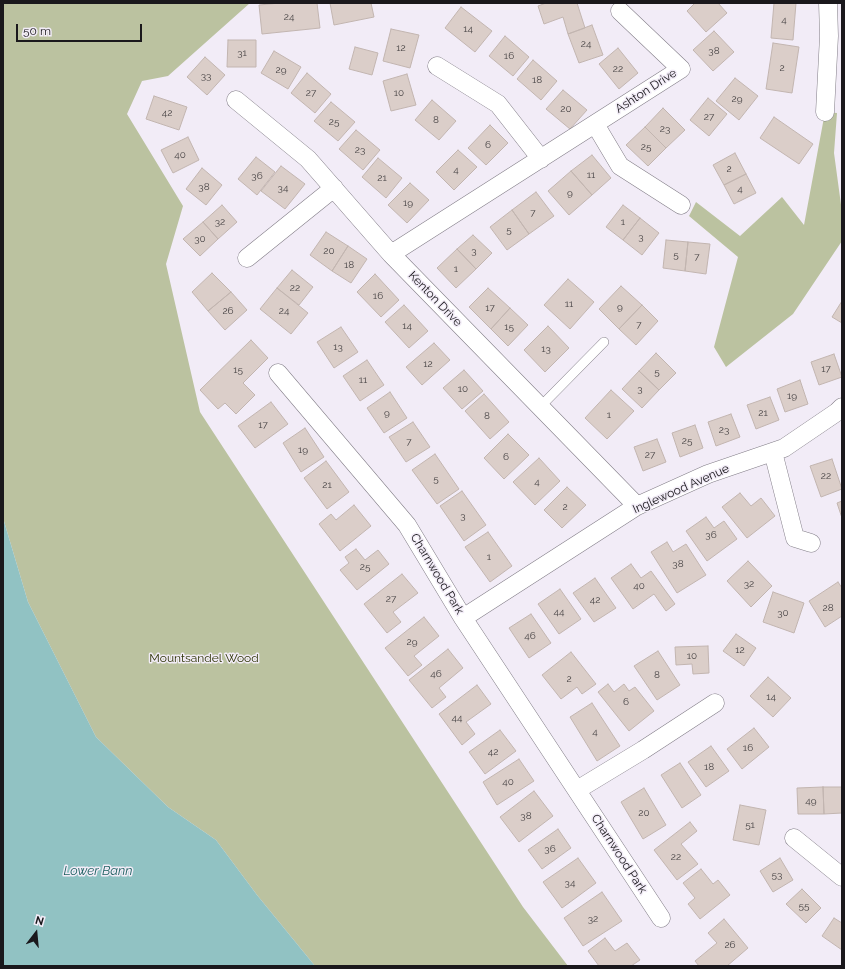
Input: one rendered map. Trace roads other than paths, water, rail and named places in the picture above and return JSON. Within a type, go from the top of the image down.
[{"type":"street","points":[[825,112],[829,36],[828,3]]},
{"type":"street","name":"Ashton Drive","points":[[391,254],[681,69],[620,12]]},
{"type":"street","points":[[437,66],[498,104],[540,159]]},
{"type":"street","name":"Kenton Drive","points":[[236,100],[308,159],[391,254],[637,506]]},
{"type":"street","points":[[595,124],[620,166],[681,205]]},
{"type":"street","points":[[247,258],[334,188]]},
{"type":"street","name":"Charnwood Park","points":[[278,373],[407,525],[463,618],[661,918]]},
{"type":"street","name":"Inglewood Avenue","points":[[463,618],[637,506],[708,474],[784,448],[837,412],[842,406]]},
{"type":"street","points":[[773,452],[795,538],[811,543]]},
{"type":"street","points":[[577,790],[643,750],[715,703]]},
{"type":"street","points":[[794,838],[842,877]]},
{"type":"lane","points":[[540,407],[604,342]]},
{"type":"water","name":"Lower Bann","points":[[3,518],[28,602],[96,737],[168,807],[216,840],[257,895],[315,966],[3,966]]},
{"type":"park label","name":"Mountsandel Wood","points":[[204,658]]}]
